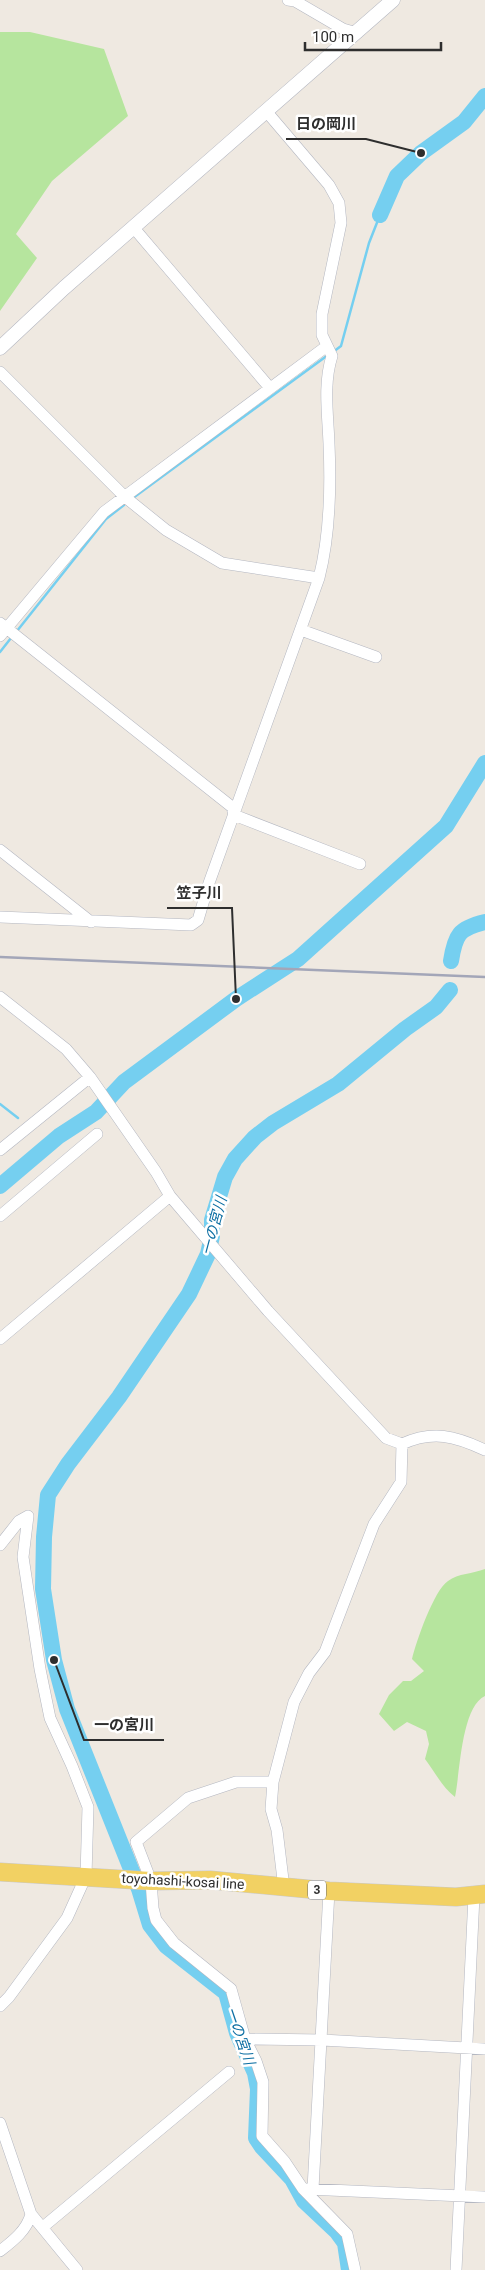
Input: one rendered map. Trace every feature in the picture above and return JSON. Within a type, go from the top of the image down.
[{"type":"main road","name":"toyohashi-kosai line","points":[[0,1872],[150,1881],[210,1880],[329,1891],[480,1895]]},
{"type":"street","points":[[288,0],[295,1],[343,29],[357,33]]},
{"type":"street","points":[[0,348],[133,227],[357,33],[388,2]]},
{"type":"street","points":[[0,917],[190,925],[198,920],[209,883],[319,578],[326,548],[330,460],[327,371],[329,350],[322,335],[322,314],[341,223],[339,203],[328,185],[266,111]]},
{"type":"street","points":[[133,227],[166,269],[270,388]]},
{"type":"street","points":[[234,815],[232,807],[2,629],[104,512],[270,388],[329,350]]},
{"type":"street","points":[[0,372],[125,497],[166,530],[222,563],[319,578]]},
{"type":"street","points":[[301,630],[376,657]]},
{"type":"street","points":[[234,815],[360,864]]},
{"type":"street","points":[[0,850],[91,922]]},
{"type":"street","points":[[0,997],[66,1049],[90,1077],[156,1172],[170,1196],[268,1312],[386,1438],[402,1444],[416,1438],[433,1436],[459,1438],[485,1450]]},
{"type":"street","points":[[0,1150],[90,1077]]},
{"type":"street","points":[[0,1216],[97,1134]]},
{"type":"street","points":[[0,1339],[170,1196]]},
{"type":"street","points":[[284,1888],[277,1830],[271,1810],[273,1782],[294,1702],[309,1673],[325,1652],[374,1524],[401,1482],[402,1444]]},
{"type":"street","points":[[0,1545],[19,1521],[28,1516],[23,1557],[40,1669],[50,1718],[88,1807],[86,1876],[67,1918],[9,1997],[0,2006]]},
{"type":"street","points":[[273,1782],[236,1782],[188,1798],[136,1842],[150,1881],[156,1920],[174,1943],[232,1989],[245,2039],[256,2061],[263,2082],[262,2136],[347,2234],[354,2270]]},
{"type":"street","points":[[308,2189],[322,2040],[329,1891]]},
{"type":"street","points":[[456,2270],[468,2048],[480,1895]]},
{"type":"street","points":[[245,2039],[322,2040],[485,2049]]},
{"type":"street","points":[[42,2227],[229,2072]]},
{"type":"street","points":[[0,2123],[31,2214],[77,2270]]},
{"type":"street","points":[[308,2189],[485,2197]]},
{"type":"street","points":[[0,2251],[21,2233],[30,2221],[31,2214]]},
{"type":"green space","points":[[0,32],[30,32],[104,49],[128,116],[52,181],[16,234],[37,258],[0,311]]},
{"type":"green space","points":[[485,1569],[485,1696],[477,1703],[466,1727],[455,1797],[442,1784],[425,1759],[429,1744],[426,1731],[407,1722],[394,1731],[379,1714],[389,1695],[403,1681],[411,1681],[424,1671],[412,1659],[426,1617],[443,1586],[456,1576]]},
{"type":"waterway","points":[[380,215],[397,176],[421,153],[464,122],[485,96]]},
{"type":"waterway","points":[[333,352],[341,346],[369,243],[380,215]]},
{"type":"waterway","points":[[133,498],[328,355]]},
{"type":"waterway","points":[[17,631],[106,519],[124,505]]},
{"type":"waterway","points":[[0,652],[11,638]]},
{"type":"waterway","points":[[0,1186],[59,1136],[96,1112],[124,1082],[236,999],[298,959],[446,826],[485,763]]},
{"type":"waterway","name":"一の宮川","points":[[451,961],[454,945],[460,934],[469,927],[485,922]]},
{"type":"waterway","name":"一の宮川","points":[[349,2270],[345,2243],[337,2232],[304,2201],[292,2179],[256,2138],[258,2089],[255,2073],[237,2033],[226,1993],[166,1946],[150,1925],[139,1889],[67,1709],[54,1660],[43,1589],[44,1537],[48,1495],[68,1464],[119,1397],[189,1294],[208,1254],[212,1236],[212,1220],[225,1177],[235,1159],[255,1137],[273,1123],[338,1084],[405,1029],[436,1007],[450,990]]},
{"type":"waterway","points":[[0,1104],[18,1118]]},
{"type":"railway","points":[[0,957],[485,977]]},
{"type":"place","name":"日の岡川","points":[[421,153]]},
{"type":"place","name":"笠子川","points":[[236,999]]},
{"type":"place","name":"一の宮川","points":[[54,1660]]}]
